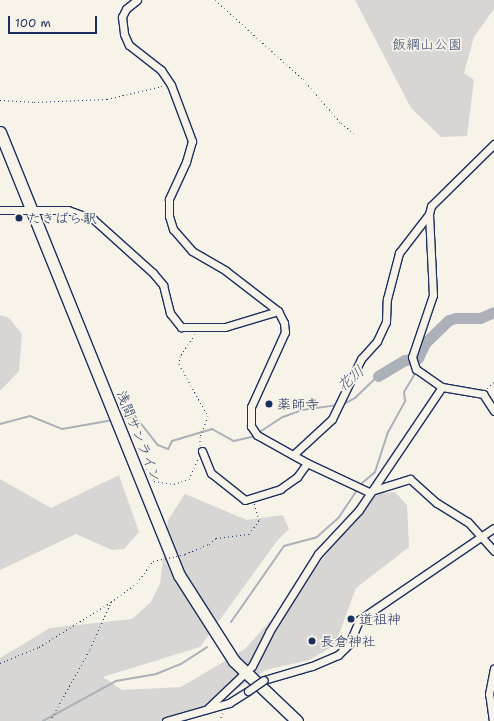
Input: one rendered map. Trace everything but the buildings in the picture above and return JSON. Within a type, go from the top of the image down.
[{"type":"main road","name":"浅間サンライン","points":[[0,132],[179,575],[222,645],[246,674],[297,721]]},
{"type":"street","points":[[137,0],[126,9],[122,17],[124,34],[129,46],[161,70],[172,85],[192,141],[186,162],[168,198],[169,216],[173,229],[192,250],[278,311],[285,332],[256,392],[249,420],[257,435],[307,463],[369,492],[410,479],[484,537],[494,551]]},
{"type":"street","points":[[293,455],[332,419],[361,359],[377,341],[386,322],[387,299],[399,253],[439,197],[494,144]]},
{"type":"street","points":[[0,210],[30,208],[68,210],[93,219],[163,284],[170,313],[176,323],[181,327],[198,329],[225,327],[278,311]]},
{"type":"street","points":[[428,214],[433,295],[412,357],[416,369],[442,387],[483,394],[494,411]]},
{"type":"street","points":[[207,709],[246,674],[318,554],[359,510],[369,492],[442,387]]},
{"type":"street","points":[[202,451],[211,473],[245,500],[253,500],[280,489],[297,477],[307,463]]},
{"type":"street","points":[[166,721],[229,703],[264,680],[312,666],[338,655],[349,644],[359,620],[484,537],[494,528]]},
{"type":"street","points":[[493,721],[489,694],[494,668]]},
{"type":"path","points":[[215,0],[303,79],[354,133]]},
{"type":"path","points":[[0,100],[34,102],[107,99],[172,85]]},
{"type":"path","points":[[142,464],[154,481],[174,484],[189,479],[202,451],[200,437],[208,416],[179,364],[180,356],[198,329]]},
{"type":"path","points":[[483,394],[494,382]]},
{"type":"path","points":[[0,663],[39,647],[111,602],[136,583],[153,561],[185,554],[210,544],[216,538],[249,534],[259,520],[253,500]]},
{"type":"path","points":[[50,721],[90,649],[111,602]]},
{"type":"path","points":[[219,721],[229,703]]},
{"type":"path","points":[[116,721],[142,721]]},
{"type":"green space","name":"飯綱山公園","points":[[355,0],[494,0],[494,9],[474,37],[464,73],[474,80],[467,136],[441,137],[411,108]]},
{"type":"green space","points":[[0,315],[9,318],[22,334],[19,371],[0,391]]},
{"type":"green space","points":[[119,475],[139,532],[124,549],[112,550],[76,534],[0,570],[0,479],[51,508]]},
{"type":"green space","points":[[395,492],[407,505],[409,547],[356,588],[335,645],[309,660],[266,670],[187,721],[0,721],[0,658],[50,628],[132,619],[151,602],[160,583],[168,520],[185,494],[247,520],[283,515],[289,529],[277,541],[200,647],[103,677],[122,690],[181,687],[245,649],[290,599],[376,493]]},
{"type":"waterway","name":"花川","points":[[378,376],[405,360],[418,358],[425,343],[449,320],[456,318],[480,318],[494,312]]},
{"type":"waterway","name":"花川","points":[[418,358],[418,366]]},
{"type":"waterway","points":[[360,485],[375,472],[387,434],[405,401],[404,392],[416,372]]},
{"type":"waterway","name":"花川","points":[[342,405],[355,398],[378,376]]},
{"type":"waterway","name":"花川","points":[[258,433],[283,417],[302,410],[337,405]]},
{"type":"waterway","name":"花川","points":[[0,424],[30,416],[62,429],[113,420]]},
{"type":"waterway","name":"花川","points":[[121,419],[135,416],[158,445],[168,449],[172,441],[212,429],[234,441],[255,436]]},
{"type":"waterway","points":[[231,622],[284,546],[317,537],[339,517],[358,489]]},
{"type":"waterway","points":[[43,721],[116,681],[156,674],[181,664],[207,647]]},
{"type":"place","name":"たきばら駅","points":[[19,218]]},
{"type":"place","name":"薬師寺","points":[[269,404]]},
{"type":"place","name":"道祖神","points":[[351,619]]},
{"type":"place","name":"長倉神社","points":[[312,641]]}]
